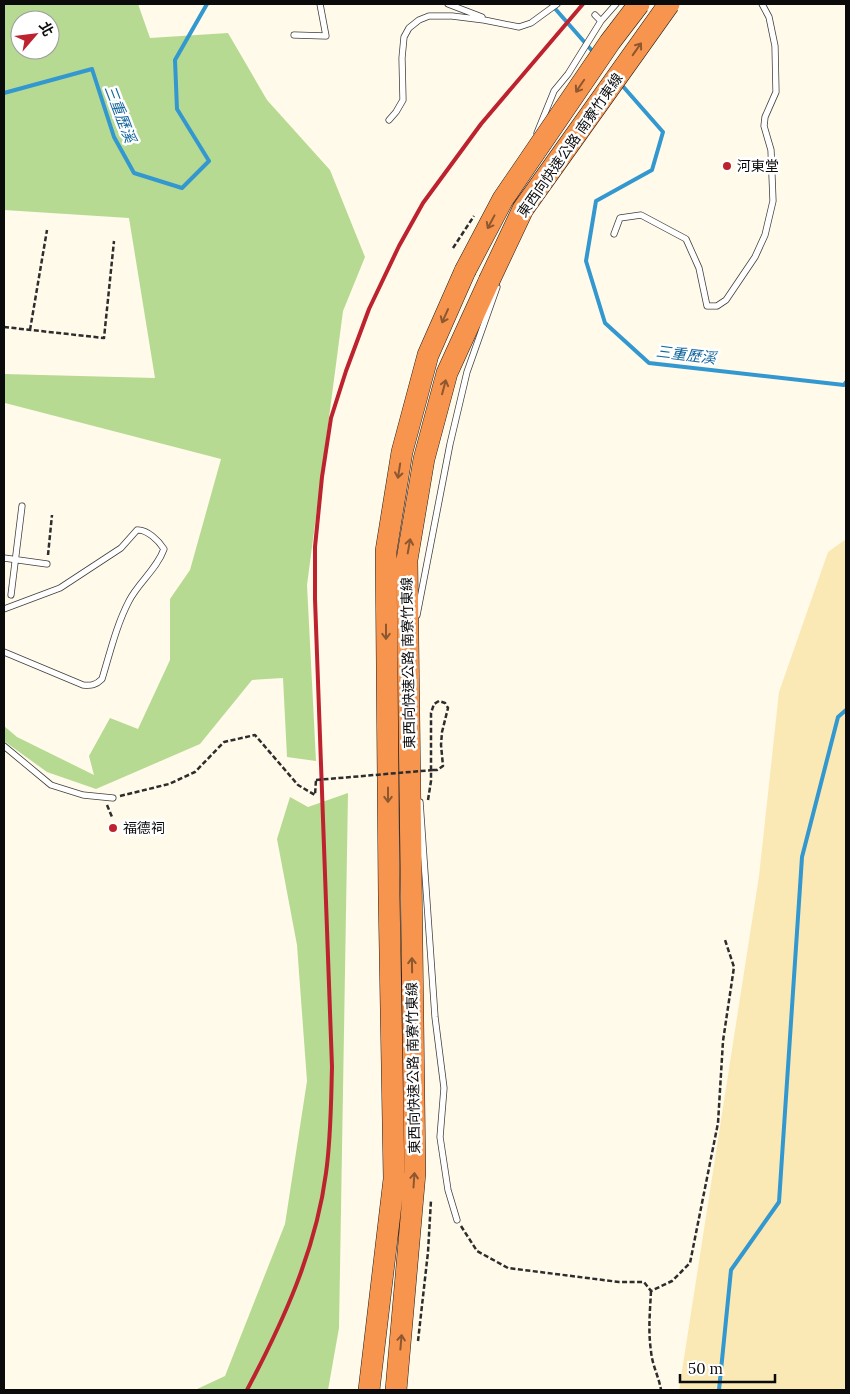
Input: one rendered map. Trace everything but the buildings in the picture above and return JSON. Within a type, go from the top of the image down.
[{"type":"highway","name":"東西向快速公路 南寮竹東線","points":[[369,1390],[394,1179],[386,551],[402,452],[428,355],[465,271],[503,199],[610,42],[639,4]]},
{"type":"highway","name":"東西向快速公路 南寮竹東線","points":[[396,1390],[415,1173],[407,560],[424,459],[448,373],[496,280],[523,209],[669,4]]},
{"type":"lane","points":[[294,35],[326,36],[320,4]]},
{"type":"lane","points":[[448,4],[494,22]]},
{"type":"lane","points":[[389,120],[403,100],[402,58],[404,37],[409,28],[419,20],[430,16],[452,16],[519,27],[531,23],[557,4]]},
{"type":"lane","points":[[525,181],[531,152],[554,91],[568,74],[601,21],[616,4]]},
{"type":"lane","points":[[614,234],[620,218],[641,216],[686,238],[699,268],[707,306],[717,306],[726,300],[756,257],[766,235],[773,201],[771,150],[764,126],[765,117],[776,92],[777,81],[775,46],[769,17],[762,4]]},
{"type":"lane","points":[[595,15],[601,21]]},
{"type":"lane","points":[[416,623],[450,444],[467,372],[521,200]]},
{"type":"lane","points":[[11,595],[22,506]]},
{"type":"lane","points":[[4,609],[60,588],[121,548],[137,530],[140,529],[148,533],[164,549],[158,561],[130,600],[118,626],[102,679],[98,683],[83,685],[4,652]]},
{"type":"lane","points":[[4,558],[47,564]]},
{"type":"lane","points":[[415,652],[416,729]]},
{"type":"lane","points":[[4,746],[52,785],[83,795],[113,798]]},
{"type":"lane","points":[[420,795],[435,1017],[444,1088],[440,1136],[448,1190],[457,1220]]},
{"type":"path","points":[[30,330],[47,230]]},
{"type":"path","points":[[4,327],[104,338],[114,242]]},
{"type":"path","points":[[47,564],[52,515]]},
{"type":"path","points":[[113,798],[169,784],[195,772],[224,742],[255,735],[298,785],[315,795],[316,780],[434,770],[437,770],[443,766],[442,732],[448,708],[445,703],[439,701],[434,704],[431,713],[430,789],[426,808],[421,815]]},
{"type":"path","points":[[651,1291],[672,1281],[690,1263],[718,1123],[723,1041],[734,967],[725,940]]},
{"type":"path","points":[[457,1220],[476,1251],[508,1268],[591,1279],[644,1282],[651,1291],[649,1322],[651,1354],[661,1390]]},
{"type":"green space","points":[[4,4],[138,4],[150,38],[228,33],[267,100],[330,170],[365,257],[343,311],[307,585],[316,761],[287,757],[283,678],[252,680],[200,744],[96,789],[47,772],[4,741],[4,726],[17,737],[94,775],[89,756],[110,718],[138,729],[170,660],[170,599],[190,570],[221,459],[5,403],[4,374],[155,378],[129,218],[4,210]]},
{"type":"green space","points":[[348,793],[339,1328],[328,1390],[195,1390],[225,1376],[285,1224],[307,1081],[297,945],[277,839],[290,797],[308,807]]},
{"type":"sand","points":[[846,539],[846,1390],[679,1390],[759,876],[779,692],[828,552]]},
{"type":"waterway","name":"三重歷溪","points":[[4,93],[92,69],[114,137],[134,173],[182,188],[209,161],[177,109],[175,60],[207,4]]},
{"type":"waterway","name":"三重歷溪","points":[[551,4],[594,53]]},
{"type":"waterway","name":"三重歷溪","points":[[620,83],[663,132],[652,170],[596,201],[586,261],[605,323],[649,363],[844,385],[846,382]]},
{"type":"waterway","points":[[719,1390],[731,1270],[779,1202],[802,857],[838,717],[846,710]]},
{"type":"railway","points":[[247,1390],[285,1312],[306,1258],[321,1202],[329,1147],[332,1067],[315,599],[315,547],[322,477],[331,418],[369,309],[399,246],[423,203],[481,124],[583,4]]},
{"type":"place","name":"河東堂","points":[[727,166]]},
{"type":"place","name":"福德祠","points":[[113,828]]}]
